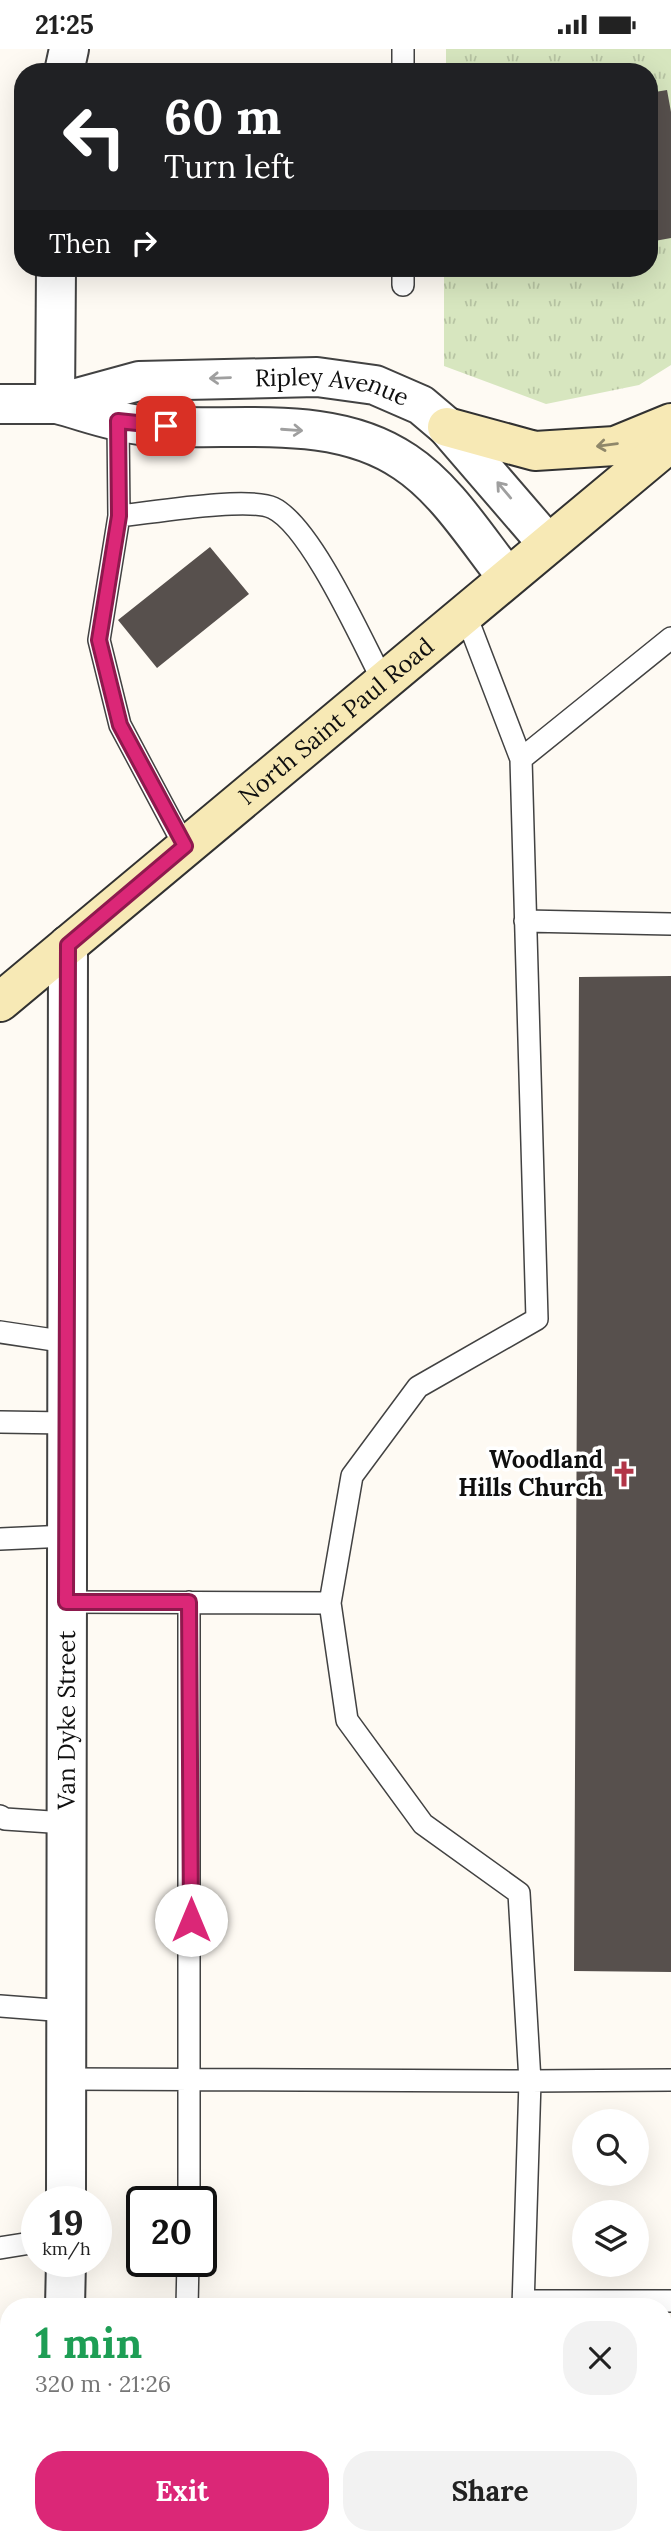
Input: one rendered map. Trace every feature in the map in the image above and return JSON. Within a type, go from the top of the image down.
[{"type":"street","points":[[55,404],[56,277]]},
{"type":"street","name":"Ripley Avenue","points":[[55,404],[139,381],[317,377],[365,383],[398,393],[421,405],[447,427],[547,543]]},
{"type":"street","name":"Ripley Avenue","points":[[0,404],[55,404],[139,425],[332,433],[383,449],[423,477],[507,577]]},
{"type":"street","points":[[447,427],[535,451],[615,446],[671,423]]},
{"type":"street","name":"North Saint Paul Road","points":[[5,987],[68,945],[671,442]]},
{"type":"street","name":"Van Dyke Street","points":[[66,2186],[68,945]]},
{"type":"street","points":[[65,2277],[65,2298]]},
{"type":"lane","points":[[118,421],[119,516],[99,640],[120,725],[185,846]]},
{"type":"lane","points":[[119,516],[226,504],[272,507],[308,541],[383,681]]},
{"type":"lane","points":[[465,613],[520,759],[537,1319],[418,1387],[359,1466],[352,1476],[330,1603],[347,1720],[423,1824],[519,1893],[530,2081],[523,2298]]},
{"type":"lane","points":[[520,759],[671,638]]},
{"type":"lane","points":[[525,921],[671,924]]},
{"type":"lane","points":[[0,1332],[67,1342]]},
{"type":"lane","points":[[0,1422],[67,1423]]},
{"type":"lane","points":[[0,1539],[67,1536]]},
{"type":"lane","points":[[66,1602],[330,1603]]},
{"type":"lane","points":[[188,2186],[189,1602]]},
{"type":"lane","points":[[0,1815],[5,1819],[66,1823]]},
{"type":"lane","points":[[0,2006],[66,2011]]},
{"type":"lane","points":[[66,2079],[671,2080]]},
{"type":"lane","points":[[0,2248],[21,2245]]},
{"type":"lane","points":[[187,2298],[188,2277]]},
{"type":"green space","points":[[446,49],[671,49],[671,365],[639,385],[546,404],[444,366],[444,277],[658,277],[658,63],[446,63]]},
{"type":"building","points":[[667,90],[671,112],[671,238],[658,240],[658,92]]},
{"type":"building","points":[[210,547],[249,594],[157,668],[118,620]]},
{"type":"building","name":"Woodland Hills Church","points":[[671,976],[671,1972],[574,1971],[579,977]]},
{"type":"place","name":"Woodland Hills Church","points":[[624,1474]]},
{"type":"route","points":[[166,426],[118,421],[119,516],[99,640],[120,725],[185,846],[68,945],[66,1602],[189,1602],[191,1920]]}]
